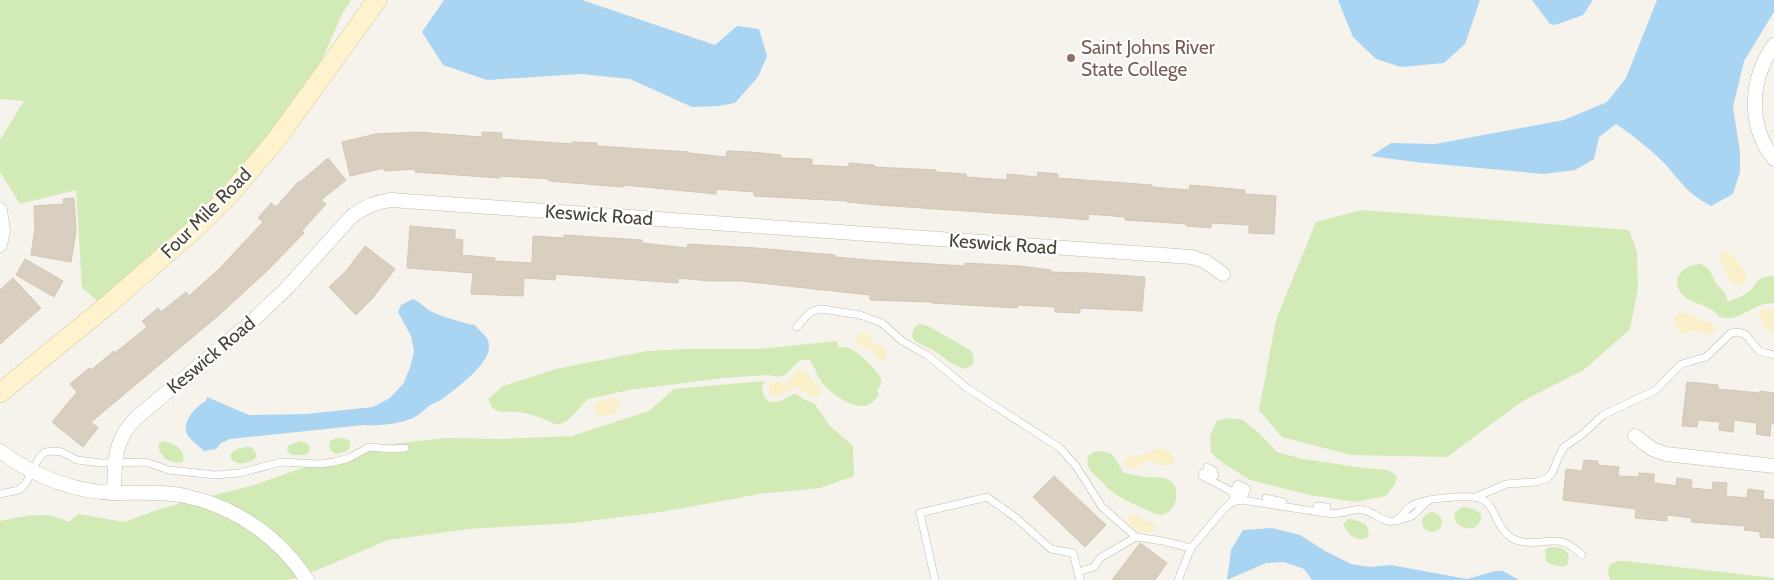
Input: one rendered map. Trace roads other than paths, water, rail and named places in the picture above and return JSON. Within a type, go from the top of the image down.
[{"type":"main road","name":"Four Mile Road","points":[[0,393],[197,228],[276,140],[377,0]]},
{"type":"street","points":[[1774,45],[1759,71],[1754,105],[1760,138],[1774,159]]},
{"type":"street","name":"Keswick Road","points":[[114,493],[116,452],[120,439],[127,427],[249,324],[287,288],[352,216],[363,208],[377,202],[400,201],[1192,257],[1206,262],[1223,274]]},
{"type":"street","points":[[0,210],[3,231],[0,245]]},
{"type":"street","points":[[1635,436],[1652,449],[1666,454],[1774,466]]},
{"type":"street","points":[[0,450],[31,471],[68,486],[114,493],[161,492],[207,502],[229,510],[268,536],[285,552],[307,580]]},
{"type":"lane","points":[[797,327],[809,313],[816,310],[860,315],[882,322],[902,341],[927,355],[967,388],[1060,448],[1076,466],[1102,507],[1136,537],[1191,548]]},
{"type":"lane","points":[[1214,471],[1207,467],[1207,471],[1215,475],[1213,478],[1203,474],[1202,476],[1233,492],[1233,498],[1266,501],[1338,513],[1362,509],[1388,521],[1394,521],[1413,504],[1444,498],[1476,497],[1506,484],[1535,482],[1546,479],[1552,473],[1564,446],[1584,433],[1603,414],[1656,390],[1682,364],[1699,360],[1712,353],[1731,333],[1745,334],[1759,351],[1774,355]]},
{"type":"lane","points":[[0,494],[19,490],[26,483],[39,458],[45,452],[53,451],[62,452],[77,460],[115,463],[146,462],[169,470],[215,476],[227,475],[281,462],[320,464],[334,462],[349,458],[369,447],[405,448]]},
{"type":"lane","points":[[1238,488],[1239,486],[1244,490],[1242,495],[1235,495],[1235,489],[1238,484],[1247,489],[1242,500]]},
{"type":"lane","points":[[934,580],[920,513],[987,497],[1051,549],[1073,553],[1079,576],[1094,567],[1100,558],[1136,537]]},
{"type":"lane","points":[[1476,497],[1487,503],[1502,530],[1512,538],[1527,542],[1560,540],[1576,548],[1582,554]]},
{"type":"lane","points":[[1178,580],[1191,548],[1224,509],[1232,502],[1242,500]]},
{"type":"water","points":[[444,0],[582,0],[715,45],[737,26],[759,29],[767,56],[758,77],[735,103],[718,106],[692,107],[630,79],[581,74],[487,80],[443,65],[422,32]]},
{"type":"water","points":[[1338,0],[1480,0],[1465,44],[1444,63],[1401,67],[1376,59],[1353,37]]},
{"type":"water","points":[[1532,0],[1593,0],[1583,15],[1555,25],[1550,24]]},
{"type":"water","points":[[1657,0],[1774,0],[1774,12],[1744,61],[1733,107],[1740,152],[1740,172],[1733,194],[1711,206],[1696,197],[1654,153],[1616,124],[1599,137],[1594,159],[1575,170],[1544,174],[1371,156],[1391,143],[1435,144],[1564,120],[1607,102],[1626,78]]},
{"type":"water","points":[[413,299],[438,314],[475,325],[489,342],[488,353],[471,376],[448,395],[415,417],[389,424],[230,439],[221,443],[216,449],[204,451],[189,437],[186,432],[187,421],[197,407],[206,401],[207,397],[249,415],[306,414],[373,407],[390,398],[403,384],[410,368],[414,351],[411,336],[398,312],[401,305]]},
{"type":"water","points":[[1272,528],[1300,535],[1325,551],[1351,564],[1370,567],[1391,565],[1467,579],[1495,571],[1503,571],[1519,580],[1312,580],[1304,569],[1284,562],[1266,563],[1227,580],[1231,550],[1243,530]]},
{"type":"place","name":"Saint Johns River State College","points":[[1071,58]]}]
